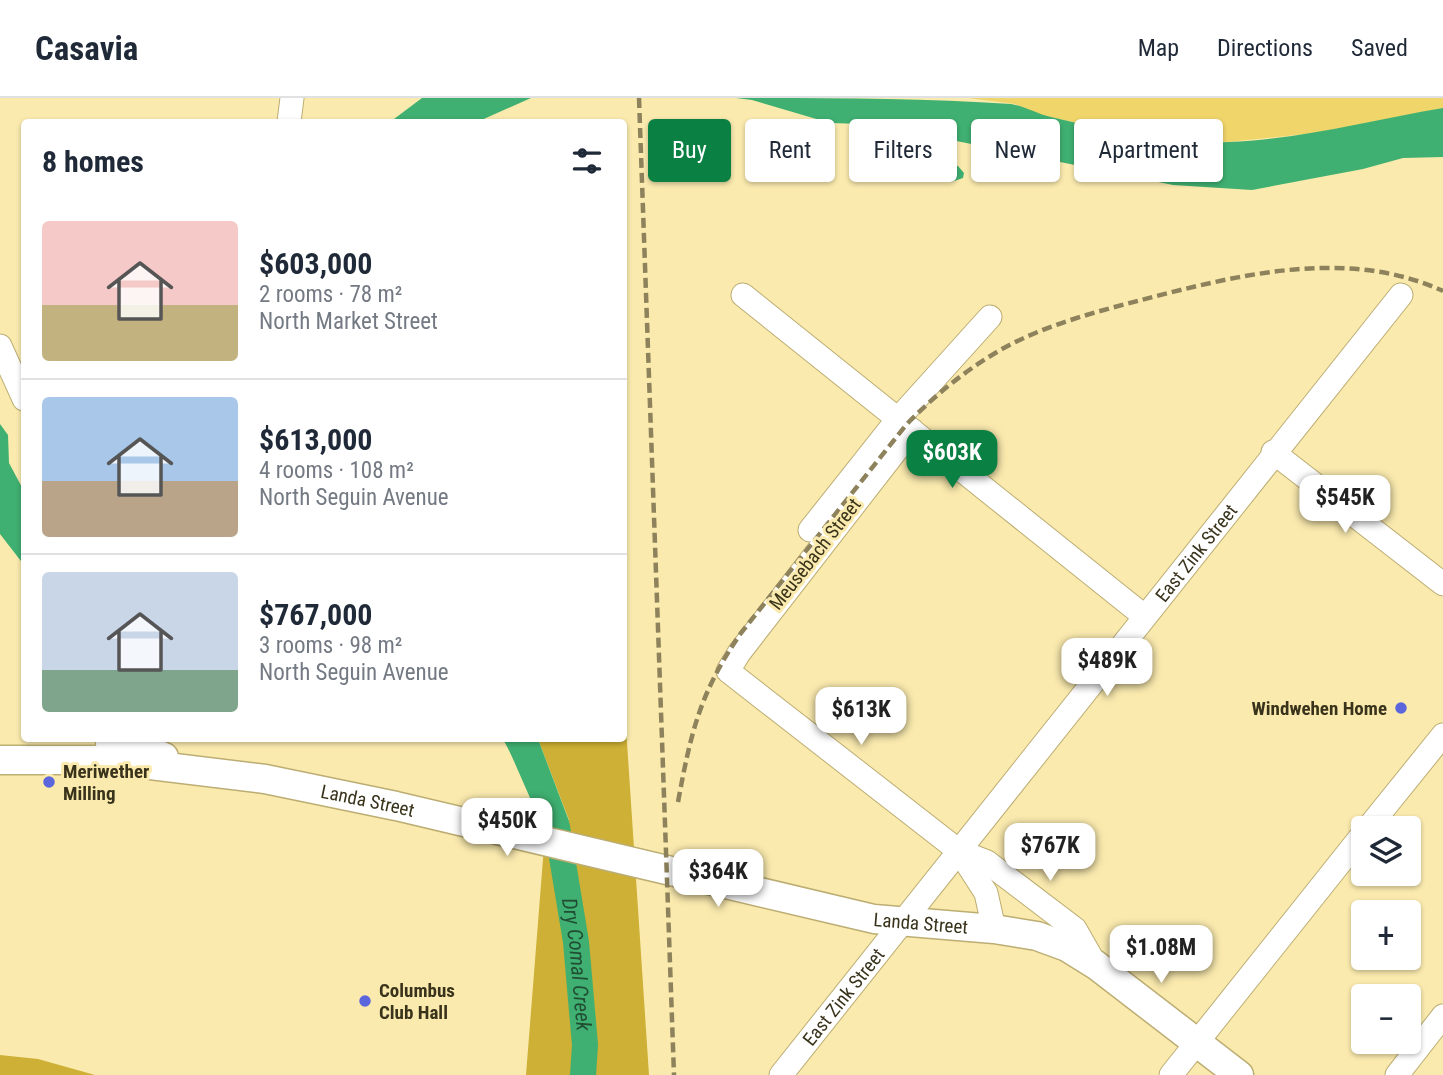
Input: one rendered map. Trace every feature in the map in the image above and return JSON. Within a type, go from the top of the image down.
[{"type":"main road","points":[[0,760],[112,746]]},
{"type":"main road","name":"Landa Street","points":[[112,746],[166,757],[175,769],[265,779],[396,806],[817,907],[903,923],[994,929],[1045,939],[1096,965],[1239,1075]]},
{"type":"street","points":[[289,119],[292,98]]},
{"type":"street","points":[[743,295],[1144,616]]},
{"type":"street","name":"East Zink Street","points":[[781,1075],[1273,452],[1401,295]]},
{"type":"street","name":"Meusebach Street","points":[[959,851],[728,671],[738,653],[905,425],[990,317]]},
{"type":"street","points":[[0,346],[21,392]]},
{"type":"street","name":"Meusebach Street","points":[[810,530],[905,425]]},
{"type":"street","points":[[1273,452],[1443,584]]},
{"type":"street","points":[[1378,816],[1443,735]]},
{"type":"street","points":[[1171,1075],[1351,849]]},
{"type":"street","points":[[959,851],[986,893],[994,929]]},
{"type":"street","points":[[959,851],[987,862],[1074,929],[1096,965]]},
{"type":"street","points":[[1397,1075],[1443,1016]]},
{"type":"shaded area","points":[[422,98],[531,98],[484,119],[394,119]]},
{"type":"shaded area","points":[[736,98],[908,99],[1011,104],[1059,119],[971,119],[971,144],[957,141],[957,119],[849,119],[849,124],[835,123],[835,119],[816,119],[752,100]]},
{"type":"shaded area","points":[[968,98],[1443,98],[1443,108],[1325,132],[1228,142],[1223,142],[1223,119],[1074,119],[1074,122],[1041,115],[1015,104]]},
{"type":"shaded area","points":[[1443,108],[1443,157],[1403,158],[1363,169],[1252,190],[1158,182],[1223,182],[1223,142],[1283,137]]},
{"type":"shaded area","points":[[1060,119],[1074,122],[1074,165],[1060,162]]},
{"type":"shaded area","points":[[957,166],[964,173],[963,178],[957,180]]},
{"type":"shaded area","points":[[0,424],[8,435],[9,463],[21,485],[21,561],[0,534]]},
{"type":"shaded area","points":[[505,742],[539,742],[569,821],[546,821]]},
{"type":"shaded area","points":[[539,742],[627,742],[649,1075],[526,1075],[546,821],[569,820]]},
{"type":"shaded area","points":[[0,1055],[38,1059],[95,1075],[0,1075]]},
{"type":"waterway","name":"Dry Comal Creek","points":[[520,742],[557,827],[576,942],[585,1045],[583,1075]]},
{"type":"railway","points":[[639,98],[674,1075]]},
{"type":"railway","points":[[678,802],[693,733],[706,694],[741,633],[906,425],[972,368],[1031,335],[1086,315],[1254,275],[1331,268],[1369,270],[1406,278],[1443,291]]},
{"type":"place","name":"Windwehen Home","points":[[1401,708]]},
{"type":"place","name":"Meriwether Milling","points":[[49,782]]},
{"type":"place","name":"Columbus Club Hall","points":[[365,1001]]}]
